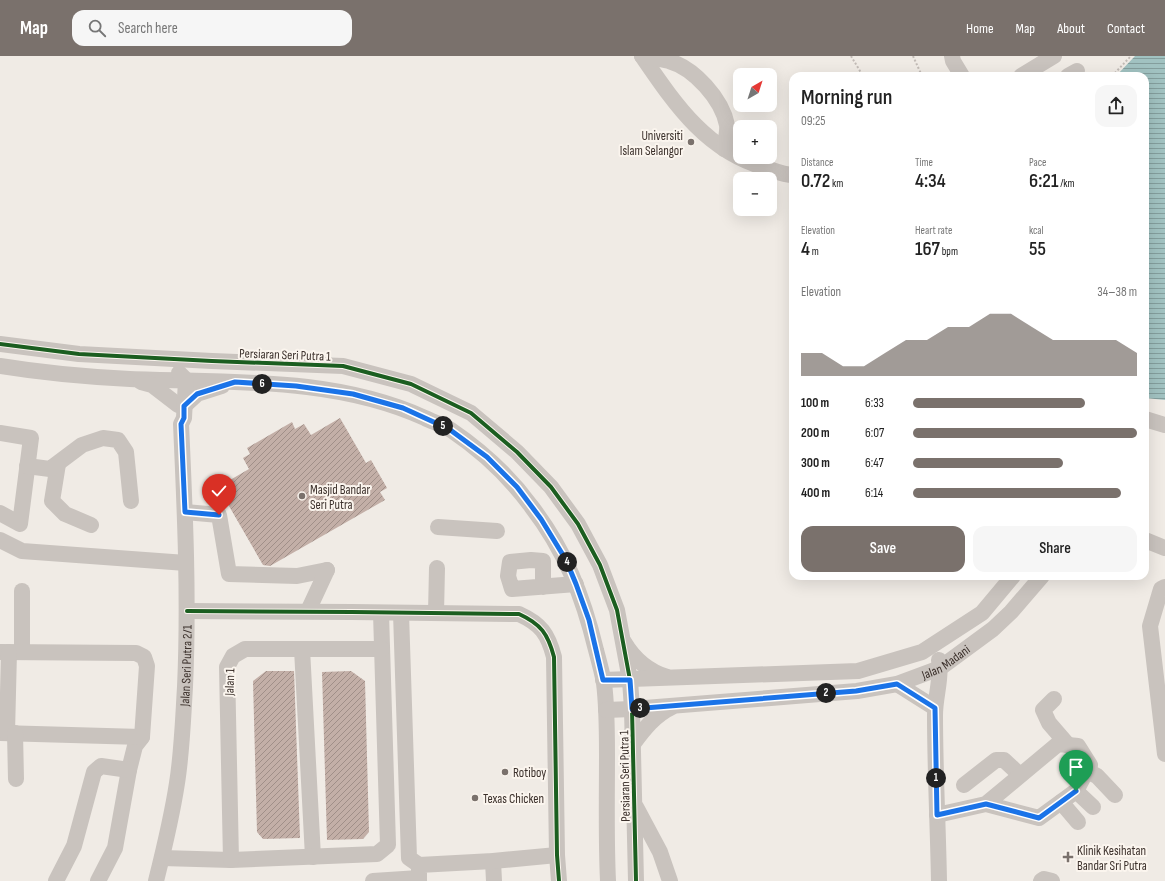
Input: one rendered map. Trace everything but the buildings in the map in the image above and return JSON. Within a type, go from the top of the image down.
[{"type":"street","points":[[642,56],[670,61],[686,69],[704,84],[720,107],[727,125],[724,149]]},
{"type":"street","points":[[642,56],[671,99],[696,127],[724,149],[756,165],[789,174]]},
{"type":"street","points":[[952,56],[953,61],[960,72]]},
{"type":"street","points":[[1028,72],[1054,56]]},
{"type":"street","name":"Persiaran Seri Putra 1","points":[[0,344],[78,354],[343,366],[411,384],[471,413],[517,452],[551,487],[578,524],[600,565],[618,610],[630,680],[632,709],[636,881]]},
{"type":"street","points":[[78,354],[103,361],[164,367],[181,378],[189,368],[198,366],[239,368],[255,363]]},
{"type":"street","name":"Persiaran Seri Putra 1","points":[[0,366],[38,372],[128,379],[181,378],[296,386],[353,394],[403,408],[449,429],[487,457],[517,487],[541,519],[566,560],[589,620],[603,680],[606,710],[608,881]]},
{"type":"street","name":"Jalan Seri Putra 2/1","points":[[156,881],[177,783],[183,734],[187,611],[185,512],[181,424],[179,420],[181,406],[181,378]]},
{"type":"street","points":[[128,379],[152,385],[181,406],[197,394],[235,382]]},
{"type":"street","points":[[1149,420],[1165,426]]},
{"type":"street","points":[[0,433],[31,438],[20,524],[0,513]]},
{"type":"street","points":[[27,466],[50,469],[82,445],[103,438],[118,440],[126,452],[131,501]]},
{"type":"street","points":[[58,464],[52,501],[65,514],[91,525]]},
{"type":"street","points":[[185,512],[219,515],[229,574],[297,576],[327,570],[308,611]]},
{"type":"street","points":[[438,527],[475,531],[497,531]]},
{"type":"street","points":[[0,540],[22,551],[186,563]]},
{"type":"street","points":[[1149,542],[1165,548]]},
{"type":"street","points":[[436,613],[437,568]]},
{"type":"street","name":"Jalan Madani","points":[[603,680],[858,670],[922,652],[982,613],[1010,580]]},
{"type":"street","name":"Jalan Madani","points":[[606,710],[856,691],[897,684],[940,668],[993,629],[1038,580]]},
{"type":"street","points":[[543,586],[576,584]]},
{"type":"street","points":[[1165,587],[1161,589],[1150,626],[1165,754]]},
{"type":"street","points":[[16,779],[7,733],[11,652],[22,591]]},
{"type":"street","points":[[187,611],[519,614],[531,619],[542,630],[550,643],[554,657],[557,856],[559,881]]},
{"type":"street","points":[[162,858],[231,860],[377,854],[388,845],[381,613]]},
{"type":"street","points":[[400,613],[409,858],[419,875]]},
{"type":"street","points":[[622,639],[629,650],[646,668],[657,674],[673,678]]},
{"type":"street","points":[[936,642],[940,668],[935,708],[939,881]]},
{"type":"street","name":"Jalan 1","points":[[231,860],[227,667],[233,656],[245,649],[382,649]]},
{"type":"street","points":[[302,649],[313,857]]},
{"type":"street","points":[[11,652],[136,653],[144,657],[147,666],[142,737],[135,746],[116,848],[98,881]]},
{"type":"street","points":[[897,684],[935,708]]},
{"type":"street","points":[[1054,699],[1042,710],[1049,723],[1068,745]]},
{"type":"street","points":[[633,744],[651,721],[662,712],[676,705]]},
{"type":"street","points":[[7,733],[142,737]]},
{"type":"street","points":[[937,815],[986,804],[1039,818],[1076,791],[1090,765],[1078,746],[1058,744],[986,804]]},
{"type":"street","points":[[964,785],[996,760],[1004,760],[1020,775]]},
{"type":"street","points":[[56,881],[74,846],[94,772],[101,766],[130,770]]},
{"type":"street","points":[[1087,771],[1096,776],[1115,795]]},
{"type":"street","points":[[1076,791],[1093,807]]},
{"type":"street","points":[[1061,802],[1078,822]]},
{"type":"street","points":[[634,804],[660,852],[670,881]]},
{"type":"street","points":[[373,881],[419,875],[493,861],[557,856]]},
{"type":"street","points":[[493,861],[494,881]]},
{"type":"street","points":[[1041,881],[1044,879],[1052,881]]},
{"type":"path","points":[[851,56],[861,72]]},
{"type":"path","points":[[913,56],[920,72]]},
{"type":"path","points":[[1116,72],[1131,56]]},
{"type":"water","points":[[1135,56],[1165,56],[1165,400],[1149,398],[1149,72],[1120,72]]},
{"type":"cycle path","points":[[0,344],[79,354],[343,366],[411,384],[471,413],[517,452],[551,487],[578,524],[600,565],[617,610],[630,680],[636,881]]},
{"type":"cycle path","points":[[187,611],[519,614],[533,622],[546,636],[554,657],[557,855],[559,881]]},
{"type":"place","name":"Universiti Islam Selangor","points":[[691,142]]},
{"type":"place","name":"Masjid Bandar Seri Putra","points":[[302,496]]},
{"type":"place","name":"Rotiboy","points":[[505,772]]},
{"type":"place","name":"Texas Chicken","points":[[475,798]]},
{"type":"place","name":"Klinik Kesihatan Bandar Sri Putra","points":[[1068,857]]},
{"type":"route","points":[[219,515],[185,512],[181,424],[184,418],[184,406],[197,394],[235,382],[296,386],[353,394],[403,408],[449,429],[487,457],[517,487],[541,519],[566,560],[589,620],[603,680],[630,680],[632,709],[856,691],[897,684],[935,708],[937,815],[986,804],[1039,818],[1076,791]]}]
